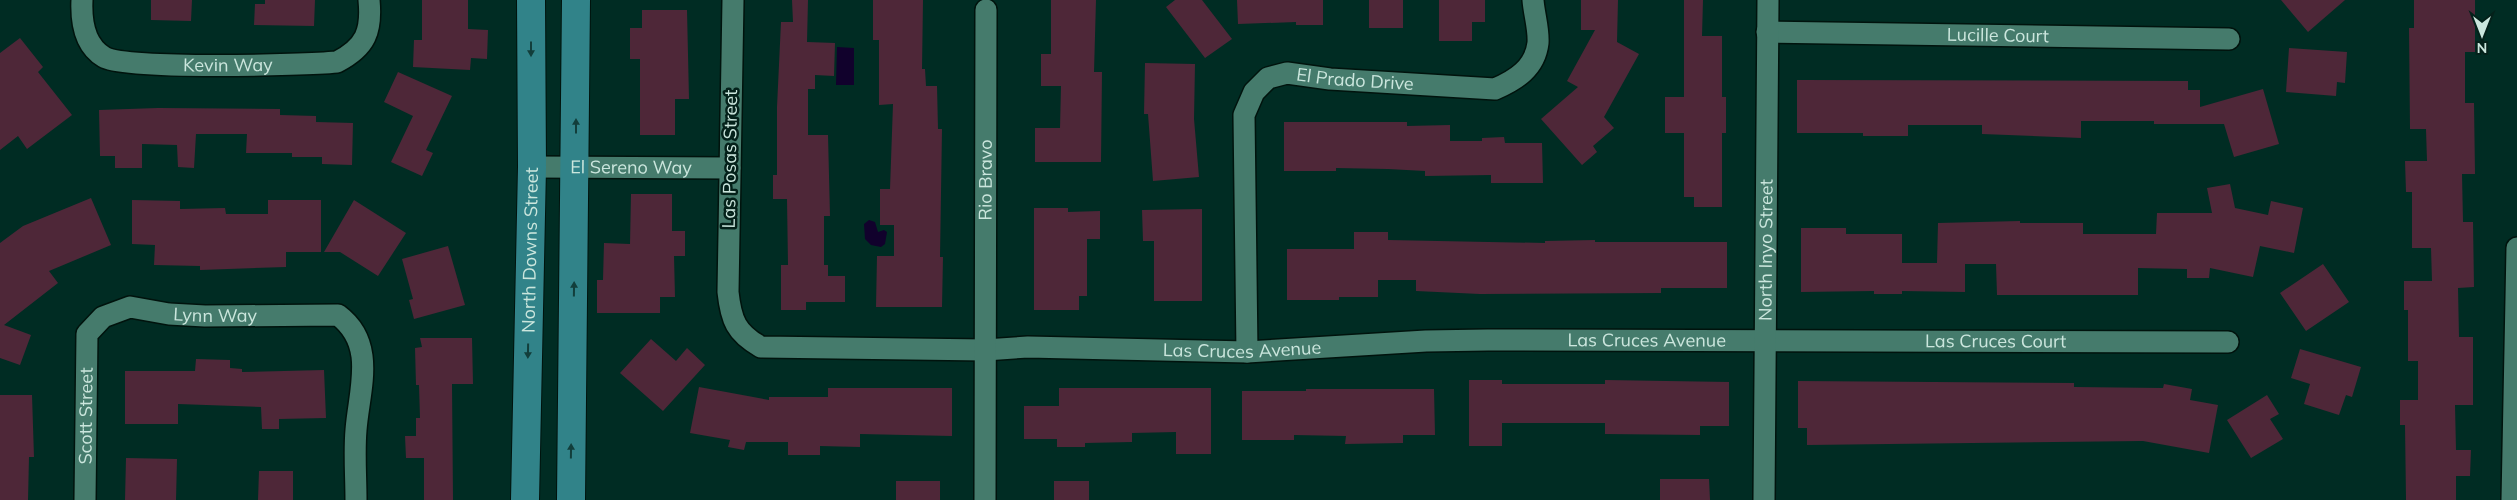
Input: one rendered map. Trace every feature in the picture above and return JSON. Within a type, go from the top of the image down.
[{"type":"main road","name":"North Downs Street","points":[[525,500],[532,167],[531,0]]},
{"type":"main road","points":[[571,500],[576,167],[576,0]]},
{"type":"street","name":"Kevin Way","points":[[82,0],[81,19],[85,36],[102,56],[114,62],[150,64],[337,62],[353,54],[364,39],[371,21],[369,0]]},
{"type":"street","name":"Las Posas Street","points":[[733,0],[728,292],[733,318]]},
{"type":"street","name":"El Prado Drive","points":[[1247,352],[1244,115],[1254,92],[1268,78],[1286,73],[1340,80],[1495,89],[1516,80],[1531,64],[1538,43],[1533,0]]},
{"type":"street","name":"North Inyo Street","points":[[1764,500],[1768,0]]},
{"type":"street","name":"Rio Bravo","points":[[985,500],[986,10]]},
{"type":"street","name":"Lucille Court","points":[[1767,32],[2229,38]]},
{"type":"street","name":"El Sereno Way","points":[[532,167],[730,168]]},
{"type":"street","points":[[2512,500],[2517,248]]},
{"type":"street","name":"Lynn Way","points":[[87,334],[103,316],[130,307],[205,316],[338,315],[350,324],[358,338],[364,370],[356,431],[356,500]]},
{"type":"street","name":"Las Cruces Avenue","points":[[733,318],[736,327],[749,341],[761,347],[772,349],[985,350],[1028,347],[1247,352],[1444,340],[1765,341]]},
{"type":"street","name":"Scott Street","points":[[85,500],[87,334]]},
{"type":"street","name":"Las Cruces Court","points":[[1765,341],[2228,342]]},
{"type":"shaded area","points":[[837,47],[854,48],[854,85],[836,85]]},
{"type":"shaded area","points":[[869,220],[875,222],[878,232],[884,230],[887,232],[885,244],[881,247],[871,245],[865,239],[864,224]]},
{"type":"building","points":[[151,0],[192,0],[191,21],[151,20]]},
{"type":"building","points":[[265,0],[315,0],[314,26],[254,25],[255,4],[265,4]]},
{"type":"building","points":[[422,0],[468,0],[468,29],[488,30],[487,59],[471,58],[470,70],[413,67],[414,40],[422,40]]},
{"type":"building","points":[[792,0],[808,0],[807,42],[835,43],[834,76],[815,75],[815,89],[808,89],[808,135],[828,135],[830,216],[824,216],[824,265],[828,265],[828,276],[845,276],[845,302],[806,302],[806,310],[781,310],[781,265],[788,265],[787,199],[773,199],[773,175],[777,175],[777,107],[781,22],[793,22]]},
{"type":"building","points":[[873,0],[923,0],[922,69],[925,69],[926,86],[937,86],[938,129],[942,129],[940,257],[943,257],[942,307],[876,307],[877,256],[894,256],[894,225],[880,225],[880,189],[890,189],[893,104],[879,105],[879,40],[873,40]]},
{"type":"building","points":[[1051,0],[1096,0],[1094,72],[1102,72],[1101,162],[1035,162],[1035,128],[1060,128],[1061,86],[1041,86],[1041,54],[1051,54]]},
{"type":"building","points":[[1175,0],[1202,0],[1232,39],[1205,58],[1166,7]]},
{"type":"building","points":[[1237,0],[1323,0],[1323,25],[1296,25],[1296,22],[1238,24]]},
{"type":"building","points":[[1369,0],[1403,0],[1403,28],[1369,28]]},
{"type":"building","points":[[1439,0],[1485,0],[1485,22],[1472,22],[1472,41],[1439,41]]},
{"type":"building","points":[[1581,0],[1618,0],[1617,42],[1639,54],[1604,117],[1614,128],[1593,146],[1597,152],[1582,165],[1541,119],[1578,87],[1567,81],[1595,30],[1581,30]]},
{"type":"building","points":[[1684,0],[1703,0],[1702,36],[1722,36],[1722,97],[1726,97],[1726,133],[1722,133],[1722,207],[1694,207],[1694,197],[1684,197],[1684,133],[1665,133],[1665,97],[1684,97]]},
{"type":"building","points":[[2281,0],[2345,0],[2308,32]]},
{"type":"building","points":[[2414,0],[2475,0],[2475,52],[2465,52],[2465,103],[2474,103],[2475,174],[2462,174],[2463,222],[2473,222],[2474,287],[2458,288],[2459,337],[2473,337],[2473,405],[2455,405],[2456,450],[2471,450],[2470,476],[2456,476],[2456,500],[2406,500],[2405,425],[2400,425],[2400,400],[2418,400],[2418,361],[2408,361],[2408,310],[2404,310],[2404,281],[2432,281],[2431,248],[2412,248],[2412,192],[2406,192],[2405,161],[2427,161],[2426,129],[2410,129],[2409,28],[2414,28]]},
{"type":"building","points":[[642,10],[687,10],[689,99],[675,99],[675,135],[640,135],[640,59],[630,59],[630,28],[642,28]]},
{"type":"building","points":[[20,38],[43,67],[38,72],[72,115],[27,149],[18,136],[0,150],[0,53]]},
{"type":"building","points":[[2289,48],[2347,52],[2345,83],[2337,82],[2336,96],[2286,92]]},
{"type":"building","points":[[1145,63],[1195,64],[1194,119],[1199,177],[1153,181],[1148,114],[1144,114]]},
{"type":"building","points":[[398,72],[452,96],[426,150],[433,153],[422,176],[391,162],[413,116],[384,102]]},
{"type":"building","points":[[1797,80],[2188,81],[2188,90],[2200,90],[2200,107],[2263,89],[2279,144],[2234,157],[2224,124],[2154,124],[2154,121],[2081,121],[2081,138],[1982,134],[1982,125],[1908,125],[1908,136],[1863,136],[1863,133],[1797,133]]},
{"type":"building","points":[[158,108],[280,109],[280,115],[316,116],[316,122],[353,123],[352,165],[322,164],[322,157],[292,157],[292,153],[246,153],[247,134],[196,134],[194,168],[178,167],[177,145],[142,144],[142,168],[115,168],[115,156],[100,156],[99,110]]},
{"type":"building","points":[[1284,122],[1407,122],[1407,126],[1450,125],[1450,141],[1482,141],[1482,138],[1504,137],[1505,143],[1542,143],[1543,183],[1491,183],[1491,175],[1425,176],[1425,171],[1388,169],[1336,168],[1336,171],[1284,171]]},
{"type":"building","points":[[2230,184],[2235,208],[2268,215],[2271,201],[2303,208],[2294,253],[2260,246],[2253,277],[2210,268],[2209,278],[2187,278],[2187,269],[2138,268],[2138,295],[1997,295],[1996,264],[1965,264],[1965,292],[1902,291],[1902,294],[1874,294],[1874,291],[1801,292],[1801,228],[1846,228],[1846,234],[1902,234],[1902,263],[1937,263],[1938,223],[2020,221],[2020,223],[2083,223],[2083,234],[2156,234],[2157,213],[2212,213],[2207,188]]},
{"type":"building","points":[[631,194],[672,194],[672,231],[685,231],[685,256],[674,256],[675,297],[660,297],[660,313],[597,313],[597,280],[603,280],[604,243],[630,244]]},
{"type":"building","points":[[91,198],[111,245],[49,271],[58,283],[4,325],[31,335],[20,365],[0,358],[0,243],[23,226]]},
{"type":"building","points":[[132,200],[180,201],[180,209],[225,208],[226,214],[268,214],[268,200],[321,200],[321,252],[286,252],[286,267],[200,270],[200,266],[154,265],[155,245],[132,244]]},
{"type":"building","points":[[354,200],[406,233],[378,276],[340,252],[324,252]]},
{"type":"building","points":[[1034,208],[1068,208],[1068,212],[1100,211],[1100,239],[1087,239],[1087,296],[1079,296],[1079,310],[1034,310]]},
{"type":"building","points":[[1202,209],[1202,301],[1154,301],[1154,241],[1143,241],[1142,210]]},
{"type":"building","points":[[1354,232],[1388,232],[1388,240],[1545,243],[1545,241],[1595,240],[1595,242],[1727,242],[1727,288],[1661,288],[1661,293],[1480,294],[1416,291],[1416,280],[1378,280],[1378,297],[1339,297],[1339,300],[1287,300],[1287,249],[1354,249]]},
{"type":"building","points":[[448,246],[465,305],[414,319],[409,300],[413,299],[402,259]]},
{"type":"building","points":[[2323,264],[2349,302],[2306,331],[2280,293]]},
{"type":"building","points":[[420,338],[472,338],[473,384],[452,384],[453,500],[424,500],[424,458],[406,458],[405,436],[416,436],[416,418],[420,418],[419,385],[416,385],[415,348],[422,347]]},
{"type":"building","points":[[651,339],[676,361],[687,348],[705,365],[663,411],[620,373]]},
{"type":"building","points":[[2300,349],[2361,367],[2352,397],[2346,395],[2339,415],[2304,404],[2310,384],[2291,378]]},
{"type":"building","points":[[196,359],[230,360],[230,368],[242,369],[242,372],[324,370],[326,418],[279,419],[279,429],[262,429],[261,407],[178,404],[178,424],[125,424],[125,371],[195,371]]},
{"type":"building","points":[[1469,380],[1502,380],[1502,384],[1605,384],[1605,380],[1729,382],[1729,426],[1700,426],[1700,435],[1605,434],[1605,423],[1502,423],[1502,446],[1469,446]]},
{"type":"building","points":[[1798,381],[2074,383],[2074,387],[2163,388],[2164,384],[2192,389],[2190,400],[2218,405],[2209,453],[2143,441],[1807,445],[1807,428],[1798,428]]},
{"type":"building","points":[[699,387],[769,400],[769,397],[828,397],[828,388],[952,388],[952,436],[860,434],[860,447],[820,446],[820,455],[788,455],[788,442],[746,442],[744,450],[728,447],[730,440],[690,433]]},
{"type":"building","points":[[1059,388],[1211,388],[1211,454],[1176,454],[1176,432],[1132,433],[1132,442],[1085,443],[1085,447],[1057,447],[1057,439],[1024,439],[1024,406],[1059,406]]},
{"type":"building","points":[[1306,389],[1434,389],[1435,435],[1403,435],[1403,443],[1345,444],[1346,436],[1294,435],[1294,440],[1242,440],[1242,391],[1306,391]]},
{"type":"building","points":[[0,395],[32,395],[34,457],[29,457],[28,500],[0,500]]},
{"type":"building","points":[[2267,395],[2279,414],[2270,419],[2283,439],[2251,458],[2227,420]]},
{"type":"building","points":[[126,458],[177,459],[176,500],[125,500]]},
{"type":"building","points":[[259,471],[293,471],[293,500],[258,500]]},
{"type":"building","points":[[1660,479],[1709,479],[1710,500],[1660,500]]},
{"type":"building","points":[[896,481],[940,481],[940,500],[896,500]]},
{"type":"building","points":[[1054,481],[1089,481],[1089,500],[1054,500]]}]
